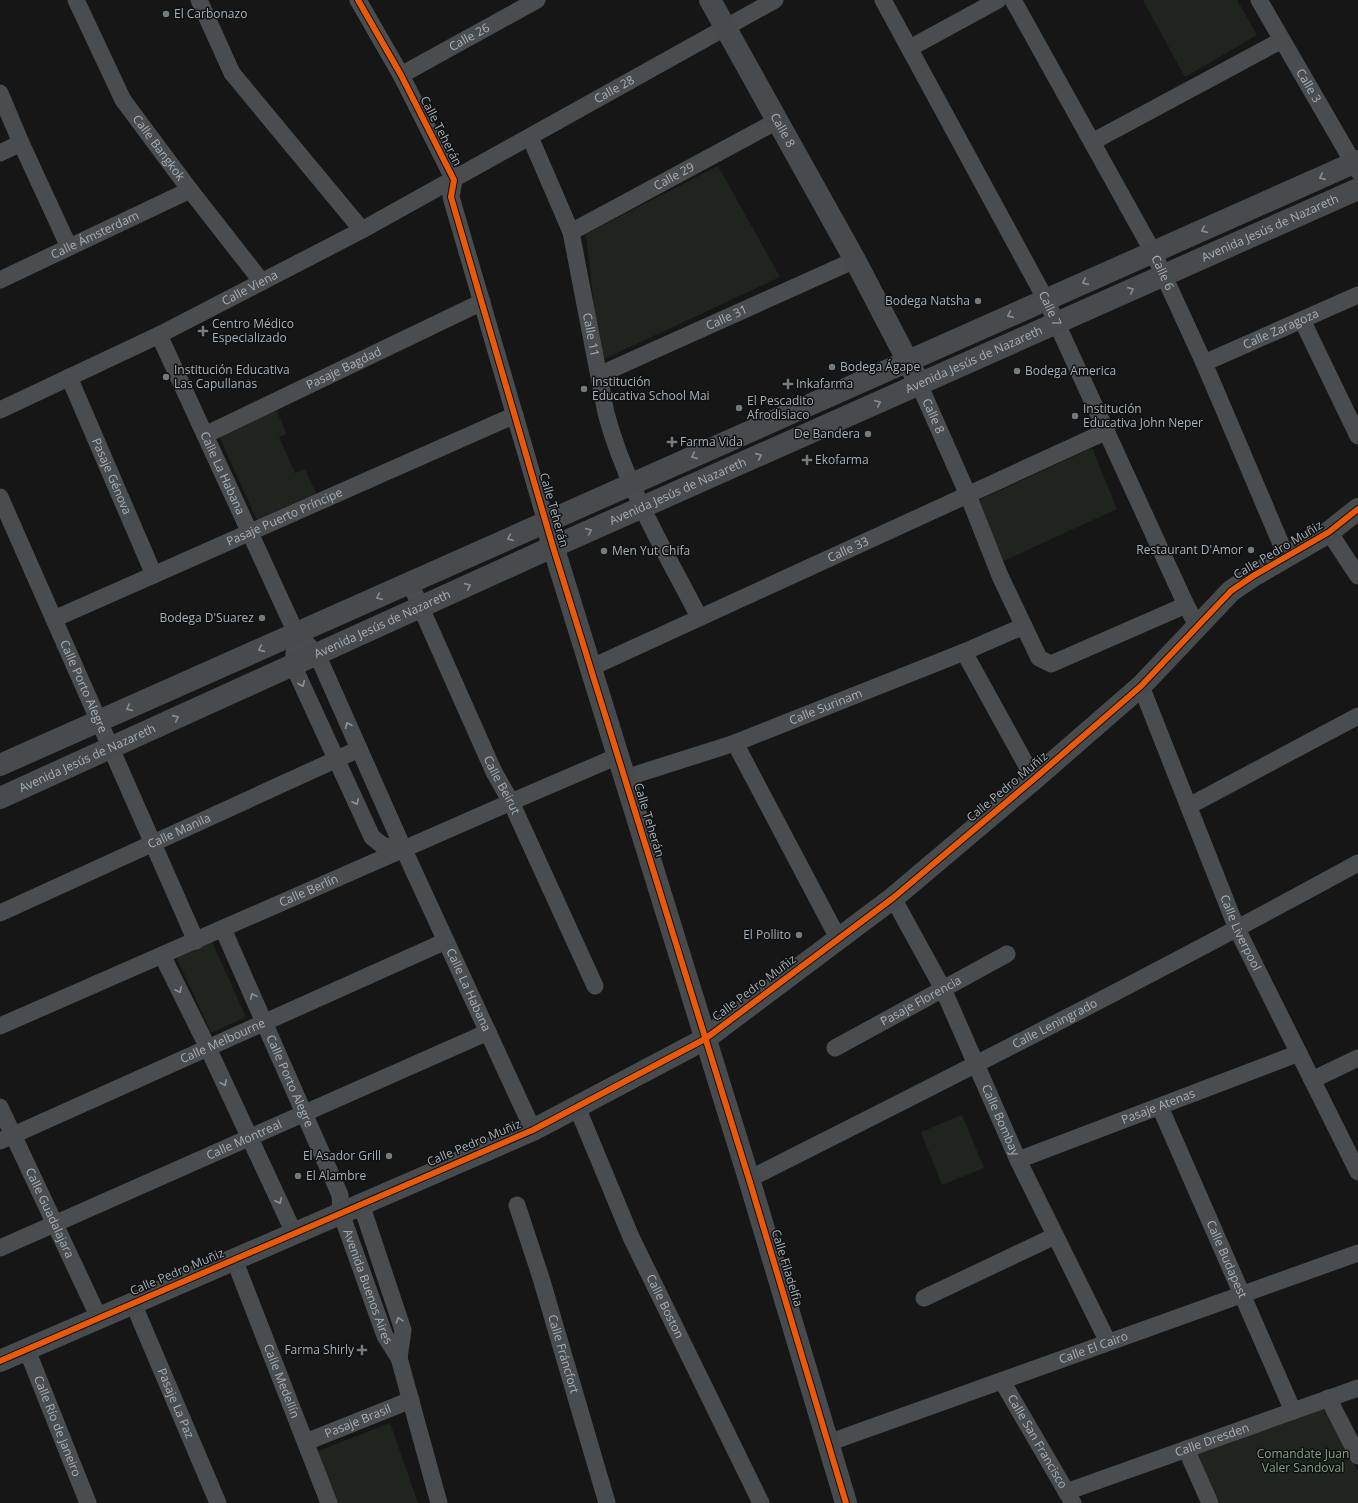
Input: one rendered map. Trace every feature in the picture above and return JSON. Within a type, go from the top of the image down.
[{"type":"street","name":"Calle Bangkok","points":[[76,0],[123,100],[190,190],[262,282]]},
{"type":"street","points":[[199,0],[232,73],[362,230]]},
{"type":"street","name":"Calle Teherán","points":[[358,0],[401,75],[454,180],[452,197],[553,547],[705,1039]]},
{"type":"street","name":"Calle 26","points":[[401,75],[537,0]]},
{"type":"street","name":"Calle 8","points":[[710,0],[727,27],[855,260],[908,361],[968,496],[1000,576],[1039,658],[1051,664],[1186,605]]},
{"type":"street","name":"Calle 28","points":[[454,180],[775,0]]},
{"type":"street","name":"Calle 7","points":[[883,0],[1046,300],[1186,605],[1198,627]]},
{"type":"street","points":[[910,48],[998,0]]},
{"type":"street","name":"Calle 6","points":[[1013,0],[1153,252],[1163,276],[1218,357],[1287,558]]},
{"type":"street","name":"Calle 3","points":[[1259,0],[1356,165]]},
{"type":"street","points":[[1092,142],[1282,40]]},
{"type":"street","points":[[0,93],[21,144],[69,247]]},
{"type":"street","name":"Calle 29","points":[[571,232],[778,121]]},
{"type":"street","name":"Calle 11","points":[[530,137],[571,232],[599,375],[614,442],[642,507],[698,617]]},
{"type":"street","points":[[0,153],[21,144]]},
{"type":"street","points":[[0,765],[1153,252],[1356,165]]},
{"type":"street","name":"Calle Viena","points":[[0,410],[159,335],[362,230],[454,180]]},
{"type":"street","name":"Avenida Jesús de Nazareth","points":[[0,798],[642,507],[1358,189]]},
{"type":"street","name":"Calle Ámsterdam","points":[[0,280],[190,190]]},
{"type":"street","name":"Calle 31","points":[[599,375],[855,260]]},
{"type":"street","points":[[1218,357],[1358,295]]},
{"type":"street","name":"Calle Zaragoza","points":[[1218,357],[1358,295]]},
{"type":"street","name":"Pasaje Bagdad","points":[[205,435],[482,302]]},
{"type":"street","points":[[1302,320],[1358,436]]},
{"type":"street","name":"Calle La Habana","points":[[159,335],[296,633],[318,654],[404,850],[533,1130]]},
{"type":"street","name":"Pasaje Génova","points":[[69,377],[154,575]]},
{"type":"street","name":"Pasaje Puerto Príncipe","points":[[54,619],[515,415]]},
{"type":"street","name":"Calle 33","points":[[590,668],[698,617],[968,496],[1107,431]]},
{"type":"street","name":"Calle Porto Alegre","points":[[0,497],[196,940]]},
{"type":"street","name":"Calle Pedro Muñiz","points":[[0,1361],[533,1130],[705,1039],[893,898],[1034,779],[1141,686],[1231,591],[1253,576],[1287,558],[1329,532],[1358,509]]},
{"type":"street","points":[[1329,532],[1358,576]]},
{"type":"street","name":"Calle Beirut","points":[[410,582],[422,606],[494,772],[511,802],[595,986]]},
{"type":"street","name":"Calle Surinam","points":[[625,778],[735,743],[964,652],[1024,626]]},
{"type":"street","name":"Calle La Habana","points":[[296,633],[293,665],[372,837],[382,845],[404,850]]},
{"type":"street","points":[[964,652],[1034,779]]},
{"type":"street","name":"Calle Liverpool","points":[[1141,686],[1237,929],[1358,1172]]},
{"type":"street","points":[[1189,806],[1358,716]]},
{"type":"street","points":[[735,743],[838,938]]},
{"type":"street","name":"Calle Manila","points":[[0,913],[359,749]]},
{"type":"street","name":"Calle Berlín","points":[[0,1026],[618,756]]},
{"type":"street","name":"Calle Leningrado","points":[[749,1179],[976,1065],[1237,929],[1358,863]]},
{"type":"street","name":"Calle Bombay","points":[[893,898],[943,990],[1018,1160],[1108,1342]]},
{"type":"street","name":"Calle Porto Alegre","points":[[223,929],[340,1195],[351,1208]]},
{"type":"street","name":"Calle Melbourne","points":[[6,1138],[446,941]]},
{"type":"street","name":"Pasaje Florencia","points":[[835,1048],[1007,954]]},
{"type":"street","points":[[162,955],[208,1048],[294,1233]]},
{"type":"street","name":"Calle Montreal","points":[[0,1248],[249,1138],[304,1112],[488,1032]]},
{"type":"street","name":"Calle Filadelfia","points":[[705,1039],[749,1179],[846,1503]]},
{"type":"street","name":"Pasaje Atenas","points":[[1018,1160],[1299,1053]]},
{"type":"street","points":[[1312,1080],[1358,1058]]},
{"type":"street","name":"Calle Guadalajara","points":[[0,1107],[6,1138],[54,1224],[99,1318]]},
{"type":"street","name":"Calle Boston","points":[[577,1107],[631,1237],[761,1503]]},
{"type":"street","name":"Calle Budapest","points":[[1160,1107],[1293,1411]]},
{"type":"street","name":"Calle Fráncfort","points":[[517,1205],[541,1278],[607,1503]]},
{"type":"street","name":"Avenida Buenos Aires","points":[[351,1208],[385,1336],[399,1358],[439,1503]]},
{"type":"street","points":[[924,1298],[1055,1236]]},
{"type":"street","name":"Calle El Cairo","points":[[828,1443],[1358,1253]]},
{"type":"street","name":"Calle Medellín","points":[[234,1259],[329,1503]]},
{"type":"street","name":"Pasaje La Paz","points":[[133,1303],[218,1503]]},
{"type":"street","name":"Calle Río de Janeiro","points":[[27,1350],[88,1503]]},
{"type":"street","name":"Calle San Francisco","points":[[1002,1380],[1069,1497]]},
{"type":"street","name":"Calle Dresden","points":[[1069,1497],[1186,1449],[1358,1388]]},
{"type":"street","points":[[1328,1398],[1358,1456]]},
{"type":"street","name":"Pasaje Brasil","points":[[306,1442],[411,1400]]},
{"type":"street","points":[[1186,1449],[1210,1503]]},
{"type":"green space","points":[[1143,0],[1237,0],[1257,35],[1185,77]]},
{"type":"green space","points":[[718,166],[780,277],[600,361],[586,234]]},
{"type":"green space","points":[[276,410],[287,434],[279,437],[295,473],[305,469],[316,493],[257,520],[219,436]]},
{"type":"green space","points":[[1092,448],[1117,509],[999,563],[971,504]]},
{"type":"green space","points":[[212,942],[246,1017],[211,1033],[177,958]]},
{"type":"green space","points":[[962,1115],[984,1168],[942,1185],[921,1132]]},
{"type":"green space","name":"Comandate Juan Valer Sandoval","points":[[1323,1409],[1358,1471],[1358,1503],[1220,1503],[1197,1454]]},
{"type":"green space","points":[[390,1423],[418,1503],[332,1503],[313,1453]]},
{"type":"cycle path","points":[[358,0],[401,75],[454,180],[451,197],[553,547],[749,1179],[846,1503]]},
{"type":"cycle path","points":[[0,1361],[533,1130],[705,1039],[893,898],[1034,779],[1141,686],[1231,591],[1253,576],[1329,532],[1358,509]]},
{"type":"place","name":"El Carbonazo","points":[[166,14]]},
{"type":"place","name":"Bodega Natsha","points":[[978,301]]},
{"type":"place","name":"Centro Médico Especializado","points":[[203,331]]},
{"type":"place","name":"Bodega Ágape","points":[[832,367]]},
{"type":"place","name":"Bodega America","points":[[1017,371]]},
{"type":"place","name":"Institución Educativa Las Capullanas","points":[[166,377]]},
{"type":"place","name":"Inkafarma","points":[[788,384]]},
{"type":"place","name":"Institución Educativa School Mai","points":[[584,389]]},
{"type":"place","name":"El Pescadito Afrodisiaco","points":[[739,408]]},
{"type":"place","name":"Institución Educativa John Neper","points":[[1075,416]]},
{"type":"place","name":"De Bandera","points":[[868,434]]},
{"type":"place","name":"Farma Vida","points":[[672,442]]},
{"type":"place","name":"Ekofarma","points":[[807,460]]},
{"type":"place","name":"Restaurant D'Amor","points":[[1251,550]]},
{"type":"place","name":"Men Yut Chifa","points":[[604,551]]},
{"type":"place","name":"Bodega D'Suarez","points":[[262,618]]},
{"type":"place","name":"El Pollito","points":[[799,935]]},
{"type":"place","name":"El Asador Grill","points":[[389,1156]]},
{"type":"place","name":"El Alambre","points":[[298,1176]]},
{"type":"place","name":"Farma Shirly","points":[[362,1350]]}]
